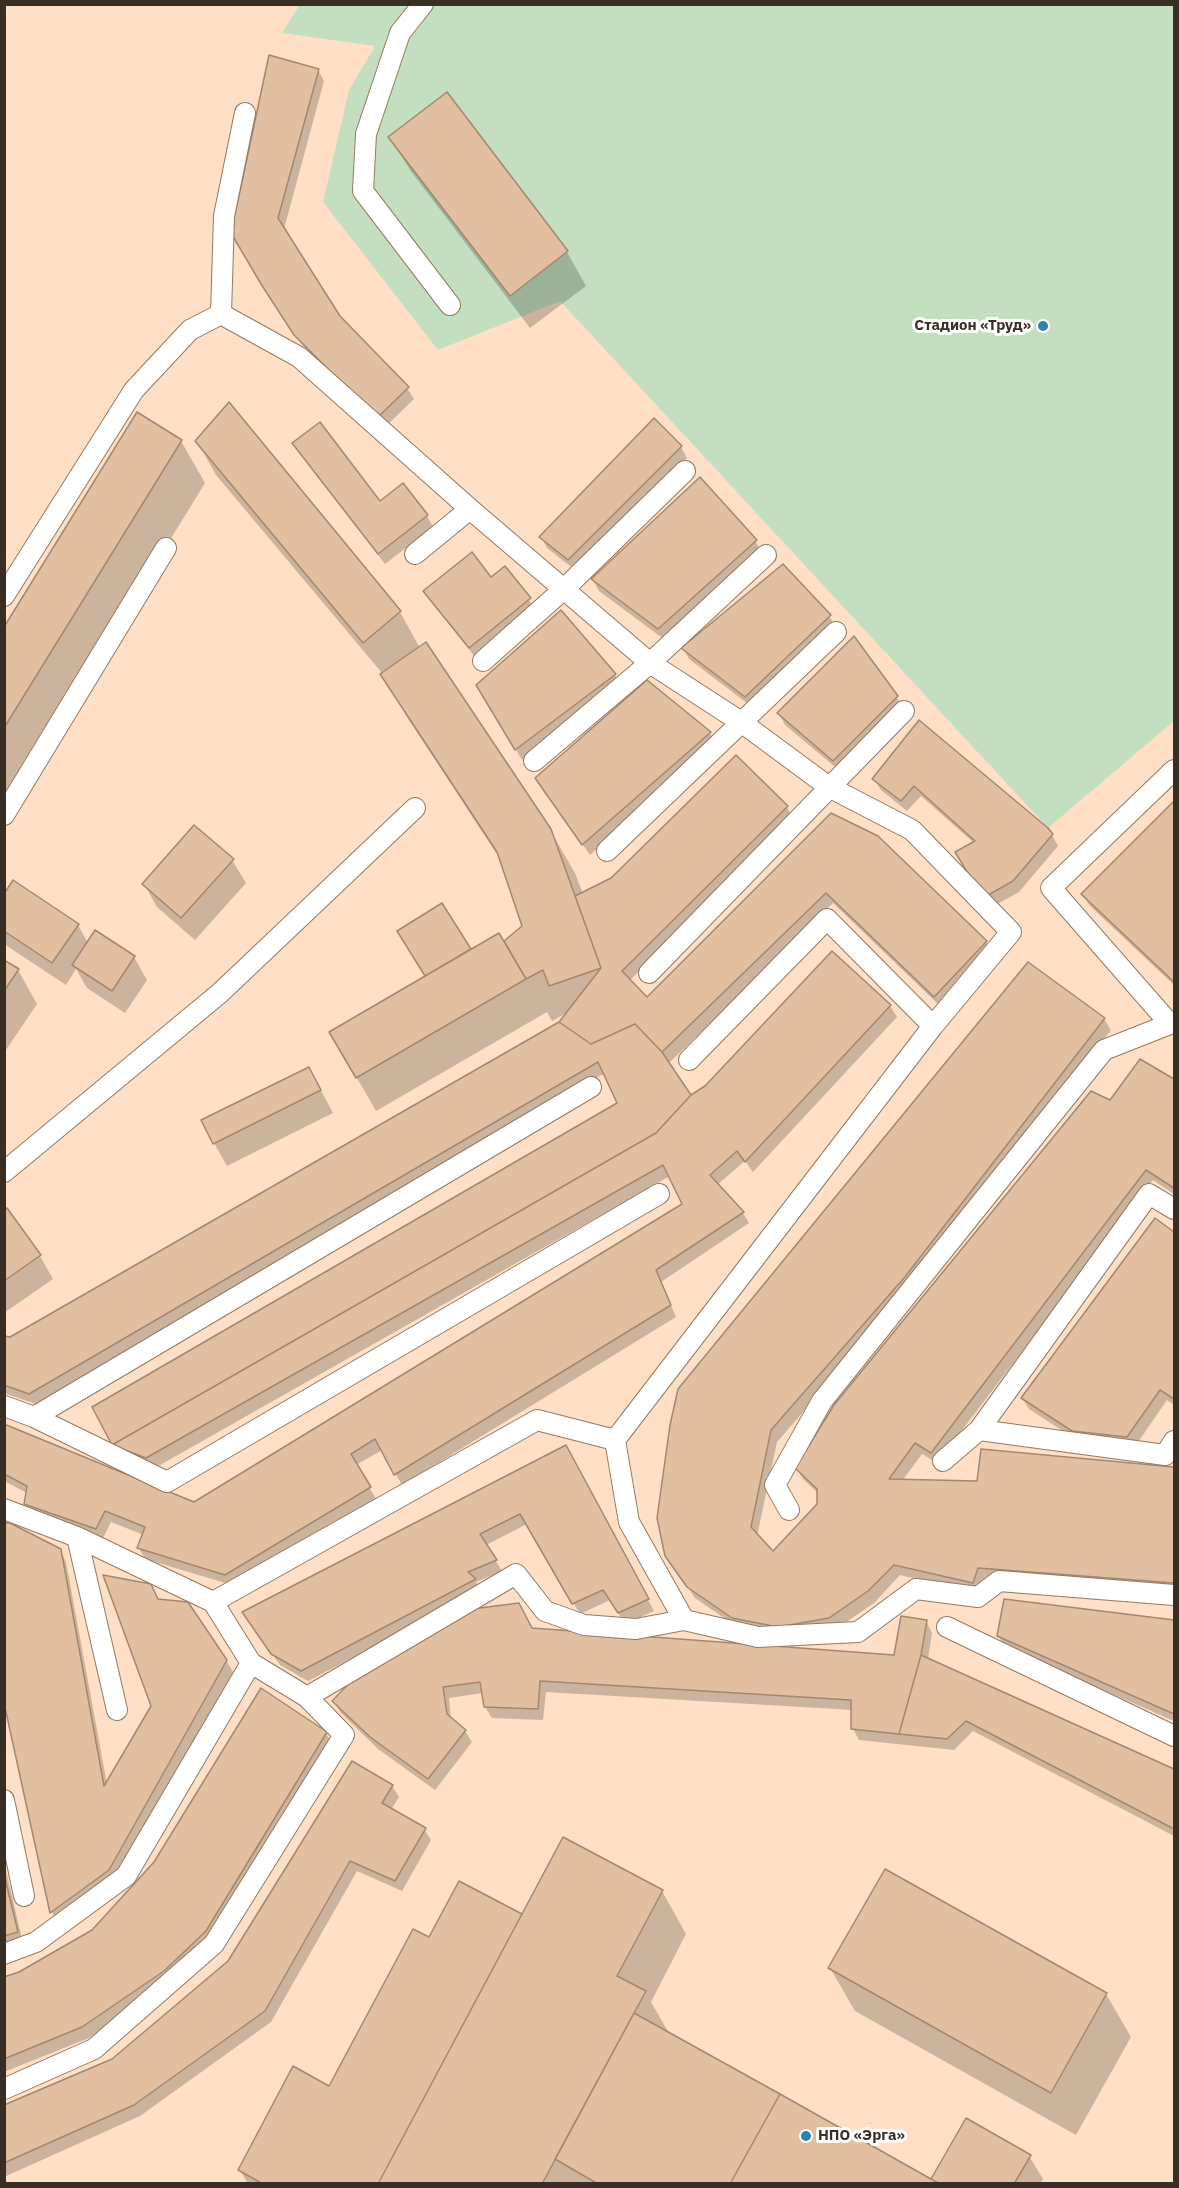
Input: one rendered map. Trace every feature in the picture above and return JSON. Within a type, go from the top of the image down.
[{"type":"lane","points":[[423,4],[400,33],[366,134],[363,192],[450,305]]},
{"type":"lane","points":[[221,314],[224,216],[245,113]]},
{"type":"lane","points":[[221,314],[299,357],[470,509],[650,663],[741,722],[830,787],[912,830],[1011,932],[933,1026],[615,1440],[629,1522],[684,1620]]},
{"type":"lane","points":[[4,596],[134,390],[190,330],[221,314]]},
{"type":"lane","points":[[483,662],[564,589],[685,471]]},
{"type":"lane","points":[[415,554],[470,509]]},
{"type":"lane","points":[[4,815],[166,548]]},
{"type":"lane","points":[[534,761],[650,663],[766,555]]},
{"type":"lane","points":[[608,851],[837,632]]},
{"type":"lane","points":[[649,973],[904,711]]},
{"type":"lane","points":[[789,1510],[774,1485],[822,1401],[1104,1050],[1172,1026],[1051,888],[1174,770]]},
{"type":"lane","points":[[4,1172],[220,993],[415,808]]},
{"type":"lane","points":[[689,1060],[827,919],[933,1026]]},
{"type":"lane","points":[[34,1417],[591,1087]]},
{"type":"lane","points":[[4,1406],[34,1417],[167,1482],[659,1194]]},
{"type":"lane","points":[[943,1461],[979,1430],[1149,1194],[1174,1209]]},
{"type":"lane","points":[[213,1602],[537,1420],[615,1440]]},
{"type":"lane","points":[[979,1430],[1165,1455],[1174,1441]]},
{"type":"lane","points":[[4,1509],[77,1537],[213,1602],[251,1663],[307,1697],[344,1735],[214,1944],[94,2049],[4,2089]]},
{"type":"lane","points":[[77,1537],[117,1710]]},
{"type":"lane","points":[[307,1697],[516,1574],[545,1611],[584,1625],[636,1629],[684,1620],[758,1637],[858,1632],[916,1589],[978,1597],[999,1581],[1174,1595]]},
{"type":"lane","points":[[947,1627],[1174,1736]]},
{"type":"lane","points":[[4,1954],[36,1942],[126,1876],[251,1663]]},
{"type":"lane","points":[[4,1800],[24,1896]]},
{"type":"green space","points":[[300,4],[1174,5],[1174,721],[1048,828],[560,301],[438,350],[323,202],[349,90],[375,46],[282,33]]},
{"type":"building","points":[[269,55],[319,69],[278,218],[340,316],[409,387],[377,418],[294,335],[231,233]]},
{"type":"building","points":[[447,92],[568,251],[510,296],[388,137]]},
{"type":"building","points":[[229,402],[401,611],[363,643],[195,441]]},
{"type":"building","points":[[137,412],[182,440],[4,728],[4,627]]},
{"type":"building","points":[[654,418],[682,446],[568,560],[539,537]]},
{"type":"building","points":[[320,422],[380,501],[403,483],[428,515],[378,554],[292,443]]},
{"type":"building","points":[[700,477],[757,540],[658,629],[591,579]]},
{"type":"building","points":[[472,552],[491,577],[505,566],[531,598],[469,648],[423,591]]},
{"type":"building","points":[[783,564],[831,615],[745,697],[681,648]]},
{"type":"building","points":[[561,610],[616,674],[515,750],[476,685]]},
{"type":"building","points":[[854,636],[898,696],[833,761],[777,713]]},
{"type":"building","points":[[426,642],[551,829],[601,968],[549,986],[543,970],[526,979],[504,941],[522,926],[497,852],[380,674]]},
{"type":"building","points":[[647,680],[711,732],[582,845],[535,778]]},
{"type":"building","points":[[919,720],[1053,834],[1013,881],[983,898],[955,852],[975,841],[914,786],[901,801],[872,779]]},
{"type":"building","points":[[736,755],[788,806],[622,971],[647,997],[831,813],[878,836],[987,941],[934,997],[826,893],[662,1052],[635,1024],[591,1044],[559,1022],[601,968],[575,896],[611,878]]},
{"type":"building","points":[[1174,801],[1174,982],[1081,894]]},
{"type":"building","points":[[194,825],[234,859],[181,918],[142,884]]},
{"type":"building","points":[[13,880],[79,924],[52,963],[4,931],[4,894]]},
{"type":"building","points":[[442,903],[471,949],[425,976],[397,931]]},
{"type":"building","points":[[95,930],[135,956],[112,991],[72,965]]},
{"type":"building","points":[[499,933],[526,979],[356,1078],[329,1032]]},
{"type":"building","points":[[832,951],[891,1005],[745,1162],[737,1151],[710,1175],[744,1212],[656,1270],[671,1305],[394,1475],[375,1439],[351,1454],[371,1487],[225,1575],[137,1548],[145,1527],[105,1511],[96,1529],[24,1504],[27,1486],[4,1474],[4,1424],[194,1502],[682,1204],[663,1165],[146,1458],[112,1445],[656,1133],[691,1095],[705,1086]]},
{"type":"building","points":[[4,960],[19,969],[4,991]]},
{"type":"building","points":[[1028,962],[1105,1018],[904,1278],[771,1430],[751,1527],[773,1551],[817,1504],[817,1489],[795,1468],[834,1405],[1091,1091],[1110,1100],[1140,1059],[1174,1079],[1174,1188],[1146,1170],[931,1453],[915,1443],[889,1479],[977,1481],[981,1449],[1174,1467],[1174,1583],[978,1568],[973,1583],[894,1565],[868,1591],[829,1618],[778,1627],[732,1618],[687,1587],[665,1556],[657,1518],[670,1425],[678,1389]]},
{"type":"building","points":[[559,1022],[591,1044],[635,1024],[662,1052],[691,1095],[656,1133],[112,1445],[92,1407],[617,1103],[598,1062],[29,1394],[4,1385],[4,1336],[10,1337]]},
{"type":"building","points":[[309,1067],[321,1090],[213,1144],[201,1120]]},
{"type":"building","points":[[7,1208],[41,1255],[4,1281],[4,1210]]},
{"type":"building","points":[[1155,1218],[1174,1232],[1174,1399],[1160,1390],[1127,1437],[1072,1431],[1021,1398]]},
{"type":"building","points":[[566,1445],[649,1599],[618,1613],[603,1590],[572,1604],[520,1514],[480,1534],[497,1560],[468,1572],[476,1579],[301,1671],[271,1654],[242,1612]]},
{"type":"building","points":[[4,1523],[10,1523],[61,1549],[104,1786],[151,1706],[103,1575],[151,1584],[158,1599],[188,1602],[227,1660],[109,1870],[50,1913],[4,1703]]},
{"type":"building","points":[[1004,1599],[1174,1620],[1174,1714],[997,1636]]},
{"type":"building","points":[[519,1603],[532,1628],[894,1655],[901,1616],[927,1620],[921,1655],[899,1734],[851,1729],[851,1700],[540,1681],[538,1709],[484,1707],[480,1682],[443,1687],[447,1714],[466,1730],[428,1779],[370,1737],[332,1701],[362,1670],[464,1610]]},
{"type":"building","points":[[921,1655],[1174,1769],[1174,1829],[966,1721],[947,1739],[899,1734]]},
{"type":"building","points":[[261,1688],[327,1732],[206,1931],[164,1971],[82,2027],[4,2059],[4,1977],[19,1972],[92,1930],[154,1862]]},
{"type":"building","points":[[352,1761],[393,1785],[382,1803],[426,1828],[395,1881],[350,1861],[265,2011],[134,2105],[4,2163],[4,2105],[112,2059],[228,1961]]},
{"type":"building","points":[[563,1837],[663,1890],[617,1976],[646,1991],[542,2184],[378,2184]]},
{"type":"building","points":[[885,1869],[1107,1993],[1051,2093],[828,1968]]},
{"type":"building","points":[[4,1874],[18,1932],[4,1936]]},
{"type":"building","points":[[459,1881],[522,1914],[378,2184],[263,2184],[238,2170],[293,2066],[329,2086],[413,1929],[429,1937]]},
{"type":"building","points":[[634,2013],[780,2094],[730,2184],[598,2184],[555,2159]]},
{"type":"building","name":"НПО «Эрга»","points":[[780,2094],[931,2179],[940,2184],[730,2184]]},
{"type":"building","points":[[966,2118],[1031,2155],[1014,2184],[940,2184],[931,2179]]},
{"type":"place","name":"Стадион «Труд»","points":[[1043,326]]},
{"type":"place","name":"НПО «Эрга»","points":[[806,2136]]}]
